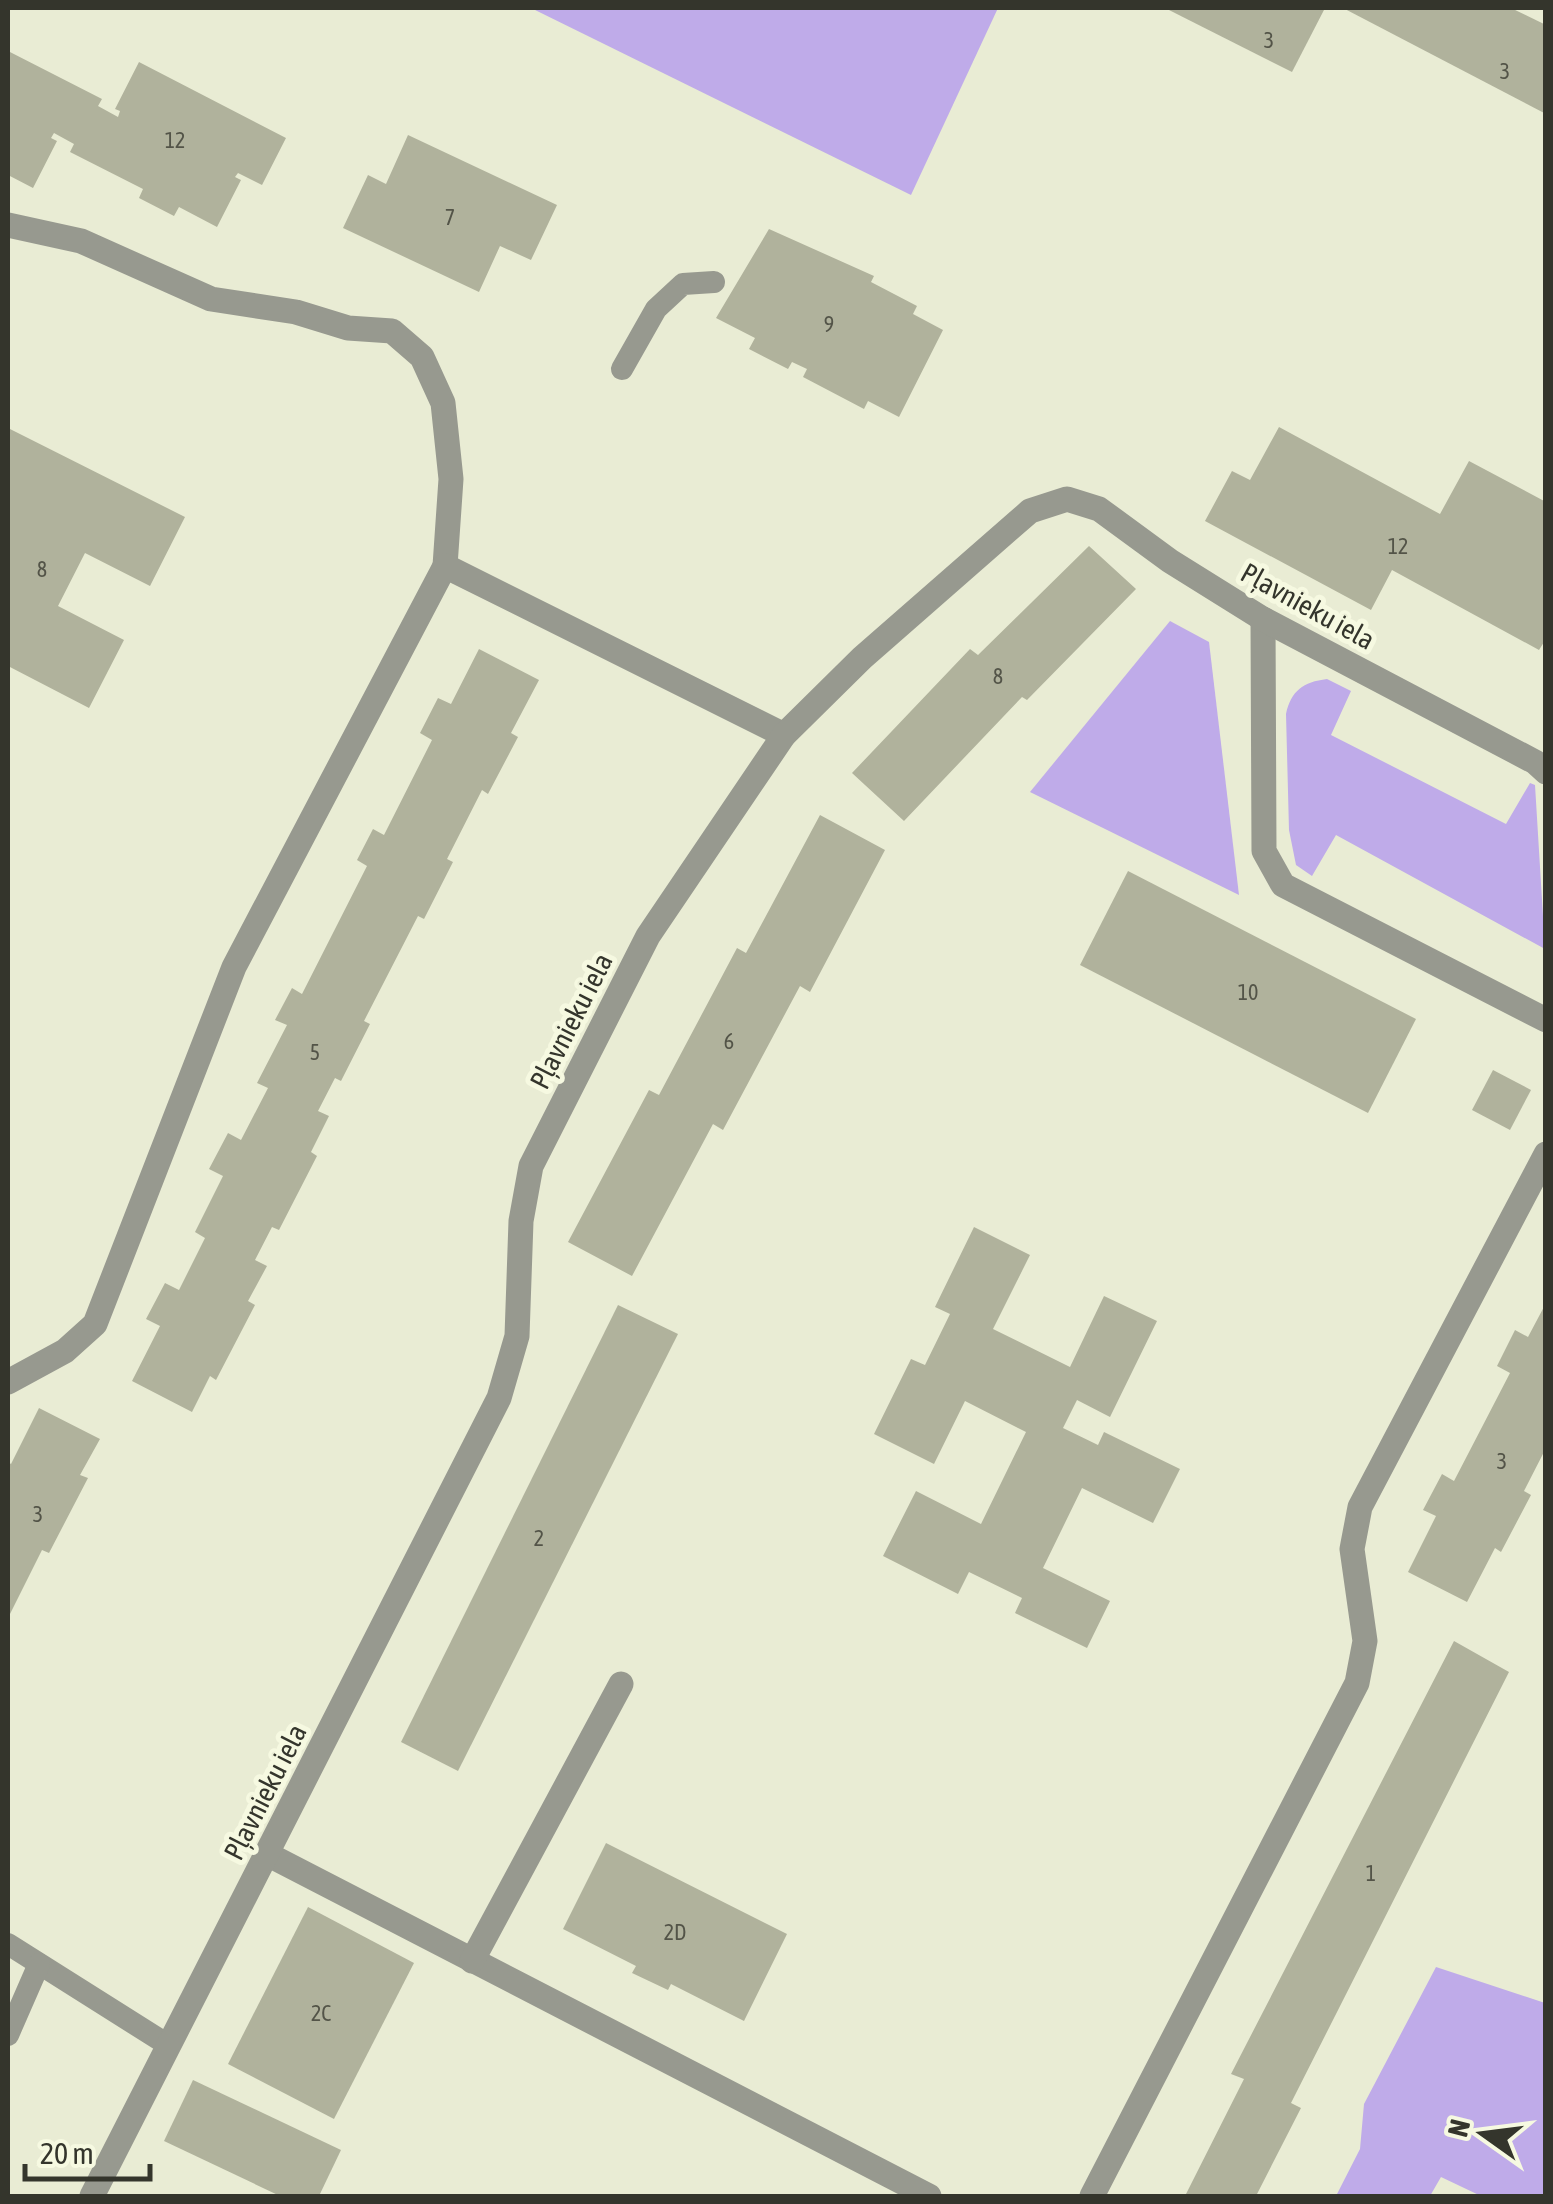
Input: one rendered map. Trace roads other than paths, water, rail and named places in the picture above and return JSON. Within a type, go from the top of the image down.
[{"type":"street","points":[[8,225],[80,241],[212,300],[296,312],[348,328],[392,331],[422,357],[442,403],[451,479],[445,566],[234,967],[95,1324],[65,1351],[8,1382]]},
{"type":"street","name":"Pļavnieku iela","points":[[92,2196],[499,1398],[518,1336],[521,1221],[531,1166],[648,936],[784,735],[874,647],[1030,512],[1067,498],[1099,509],[1170,561],[1263,618],[1535,762],[1546,772]]},
{"type":"street","points":[[445,566],[784,735]]},
{"type":"street","points":[[1263,618],[1264,851],[1282,885],[1546,1020]]},
{"type":"street","points":[[1092,2196],[1357,1683],[1365,1641],[1352,1548],[1360,1506],[1546,1154]]},
{"type":"street","points":[[472,1961],[621,1684]]},
{"type":"street","points":[[267,1854],[928,2196]]},
{"type":"lane","points":[[622,369],[656,309],[683,284],[714,282]]},
{"type":"lane","points":[[8,1944],[168,2045]]},
{"type":"lane","points":[[8,2035],[39,1964]]}]
